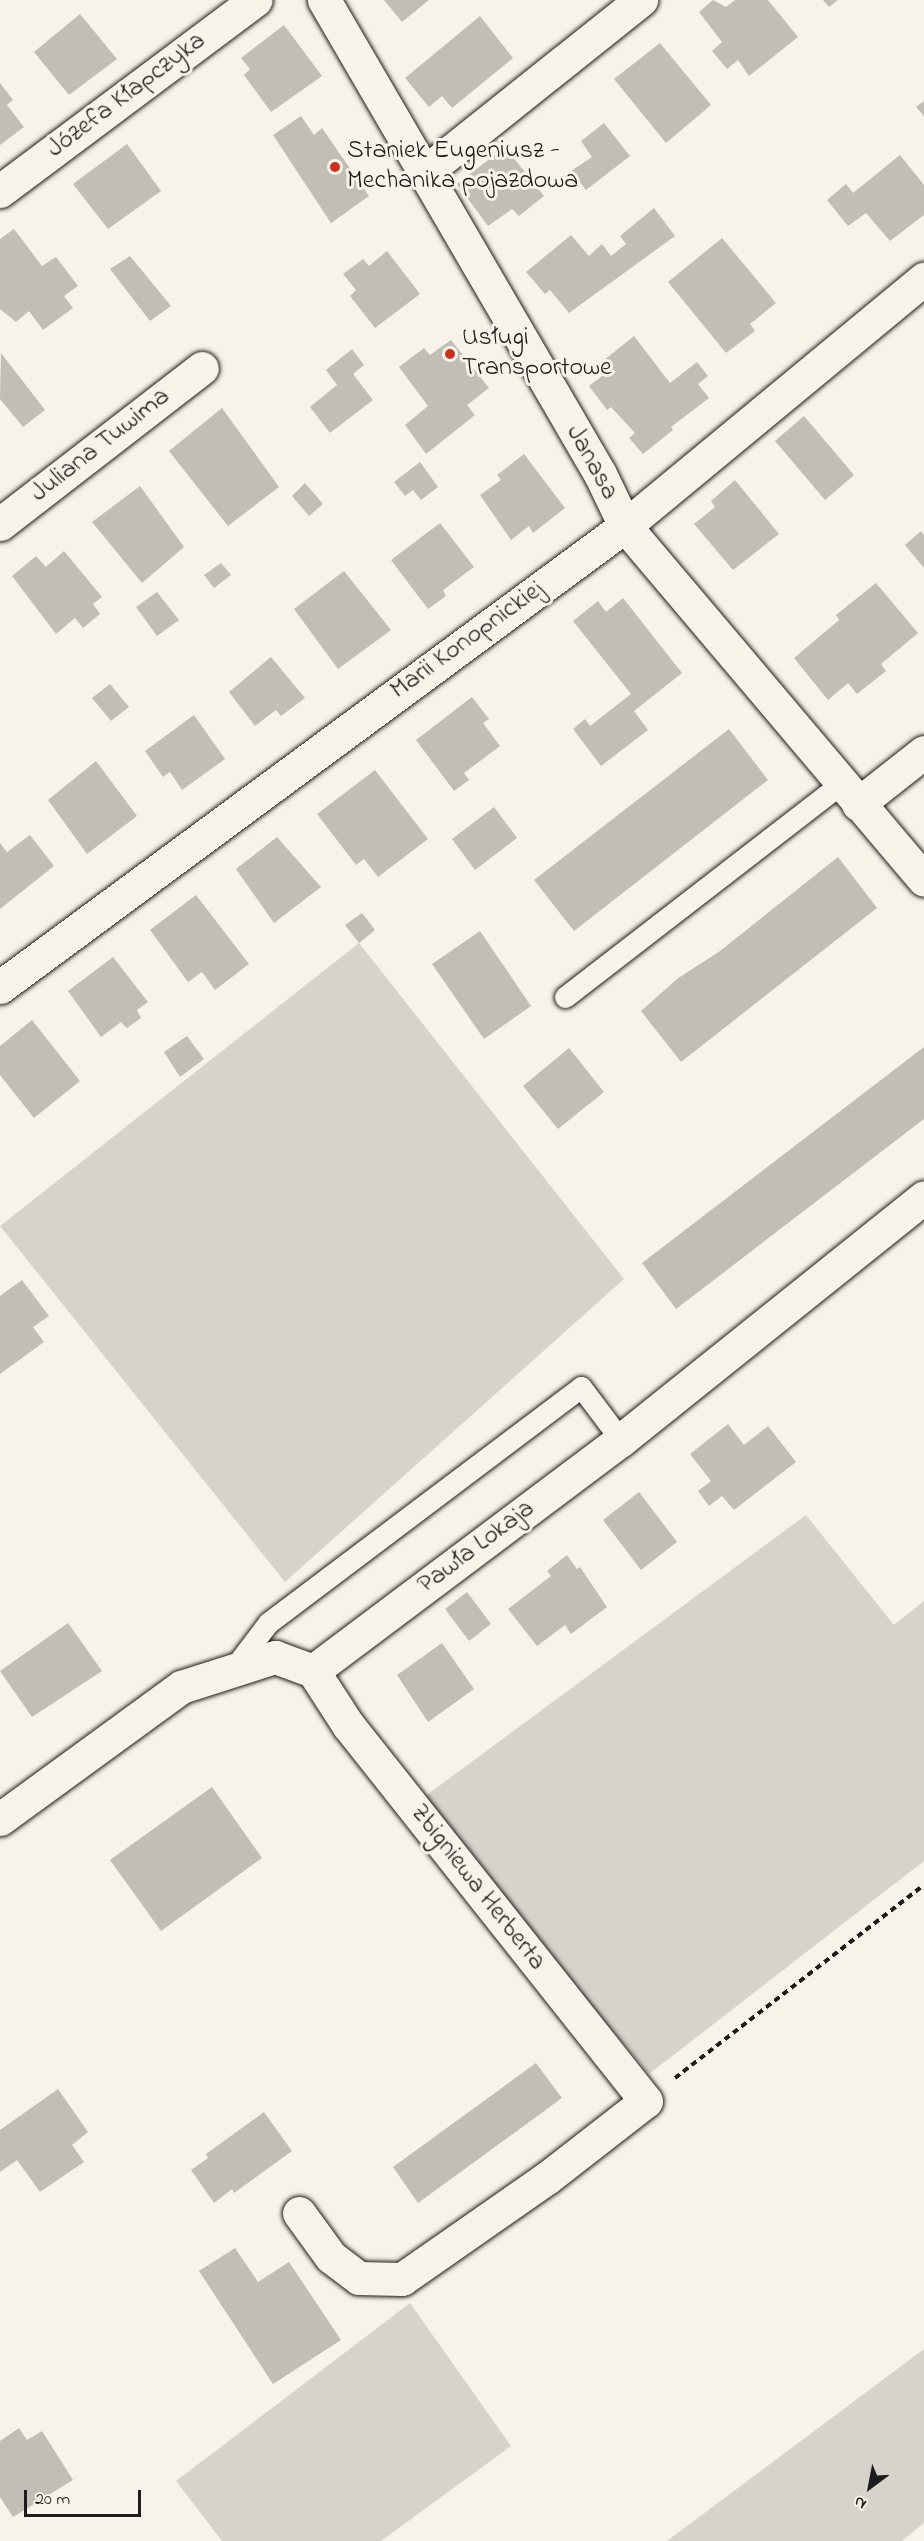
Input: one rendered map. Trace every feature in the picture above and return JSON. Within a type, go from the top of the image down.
[{"type":"street","name":"Józefa Kłapczyka","points":[[0,191],[255,0]]},
{"type":"street","name":"Janasa","points":[[324,0],[600,474],[625,526],[924,880]]},
{"type":"street","points":[[424,173],[641,0]]},
{"type":"street","name":"Marii Konopnickiej","points":[[0,987],[625,526],[924,279]]},
{"type":"street","name":"Juliana Tuwima","points":[[0,524],[202,368]]},
{"type":"street","points":[[850,794],[924,752]]},
{"type":"street","name":"Pawła Lokaja","points":[[313,1671],[621,1440],[924,1197]]},
{"type":"street","points":[[0,1819],[181,1687],[234,1668],[275,1657],[313,1671]]},
{"type":"street","name":"Zbigniewa Herberta","points":[[313,1671],[348,1725],[645,2101]]},
{"type":"street","points":[[299,2213],[331,2257],[359,2278],[402,2279],[547,2178],[645,2101]]},
{"type":"lane","points":[[565,997],[850,794]]},
{"type":"lane","points":[[234,1668],[268,1623],[581,1387],[621,1440]]},
{"type":"path","points":[[645,2101],[924,1885]]},
{"type":"shaded area","points":[[359,943],[624,1279],[285,1582],[0,1226]]},
{"type":"shaded area","points":[[806,1515],[894,1625],[924,1601],[924,1861],[649,2074],[420,1800]]},
{"type":"shaded area","points":[[410,2303],[511,2446],[381,2541],[222,2541],[176,2481]]},
{"type":"shaded area","points":[[924,2349],[924,2523],[902,2541],[667,2541]]},
{"type":"building","points":[[384,0],[429,0],[402,22]]},
{"type":"building","points":[[713,0],[726,7],[735,0],[768,0],[798,37],[749,76],[738,60],[727,69],[712,51],[722,42],[699,12]]},
{"type":"building","points":[[823,0],[838,0],[829,7]]},
{"type":"building","points":[[80,14],[117,59],[69,95],[34,52]]},
{"type":"building","points":[[480,16],[513,58],[452,108],[442,96],[429,107],[405,78]]},
{"type":"building","points":[[284,25],[322,76],[271,112],[244,75],[250,69],[241,58]]},
{"type":"building","points":[[660,43],[711,105],[666,143],[614,79]]},
{"type":"building","points":[[0,83],[13,100],[7,105],[24,127],[0,145]]},
{"type":"building","points":[[924,101],[924,116],[916,107]]},
{"type":"building","points":[[301,116],[314,135],[322,128],[369,196],[331,223],[273,135]]},
{"type":"building","points":[[604,123],[630,156],[586,190],[571,171],[592,157],[581,141]]},
{"type":"building","points":[[127,144],[161,191],[108,229],[73,184]]},
{"type":"building","points":[[505,147],[544,196],[519,216],[512,209],[488,226],[457,184]]},
{"type":"building","points":[[900,155],[924,185],[924,215],[890,241],[866,213],[848,226],[827,200],[846,184],[853,193]]},
{"type":"building","points":[[654,208],[675,236],[569,313],[550,290],[545,294],[526,272],[571,235],[589,256],[602,244],[611,256],[626,244],[620,236]]},
{"type":"building","points":[[14,229],[42,266],[56,257],[78,286],[64,296],[73,308],[43,330],[29,311],[16,322],[0,309],[0,239]]},
{"type":"building","points":[[722,238],[776,303],[750,324],[755,331],[726,353],[668,282]]},
{"type":"building","points":[[387,251],[420,294],[375,328],[350,296],[356,290],[343,274],[363,259],[369,266]]},
{"type":"building","points":[[130,256],[171,306],[150,321],[110,269]]},
{"type":"building","points":[[634,336],[670,383],[697,362],[708,376],[698,384],[709,398],[671,427],[673,430],[643,454],[629,438],[635,433],[611,407],[607,410],[589,386],[610,370],[603,361]]},
{"type":"building","points":[[451,340],[489,388],[467,405],[475,415],[426,454],[405,425],[428,406],[399,367],[424,348],[430,355]]},
{"type":"building","points":[[352,349],[364,365],[353,374],[373,400],[330,433],[310,407],[337,385],[326,370]]},
{"type":"building","points":[[1,353],[45,410],[23,427],[0,399]]},
{"type":"building","points":[[222,408],[279,487],[228,526],[169,451]]},
{"type":"building","points":[[804,416],[854,475],[825,500],[775,441]]},
{"type":"building","points":[[524,454],[565,508],[533,533],[529,526],[511,540],[480,495],[501,480],[497,475]]},
{"type":"building","points":[[420,462],[438,487],[421,500],[413,490],[405,496],[394,482]]},
{"type":"building","points":[[735,480],[779,534],[733,570],[694,524],[715,507],[711,501]]},
{"type":"building","points":[[305,483],[323,504],[309,516],[292,496]]},
{"type":"building","points":[[140,486],[184,547],[142,583],[92,522]]},
{"type":"building","points":[[440,523],[474,567],[443,590],[446,596],[428,609],[391,560]]},
{"type":"building","points":[[921,531],[924,535],[924,568],[905,545]]},
{"type":"building","points":[[64,551],[102,597],[93,604],[100,614],[83,628],[75,618],[56,634],[12,576],[36,556],[46,567]]},
{"type":"building","points":[[221,563],[231,575],[214,588],[204,575]]},
{"type":"building","points":[[344,571],[391,630],[338,669],[294,609]]},
{"type":"building","points":[[876,583],[918,633],[881,664],[886,671],[857,694],[848,683],[828,700],[794,658],[839,620],[836,615]]},
{"type":"building","points":[[157,592],[179,620],[157,636],[136,607]]},
{"type":"building","points":[[623,598],[682,673],[634,711],[648,730],[601,766],[573,729],[585,719],[590,726],[631,694],[573,621],[598,601],[606,612]]},
{"type":"building","points":[[271,657],[305,698],[281,716],[276,710],[255,726],[229,692]]},
{"type":"building","points":[[110,684],[129,707],[111,721],[92,698]]},
{"type":"building","points":[[472,697],[489,719],[483,723],[500,746],[464,773],[469,780],[454,791],[416,740]]},
{"type":"building","points":[[194,715],[225,759],[182,790],[170,772],[163,777],[145,751]]},
{"type":"building","points":[[729,729],[768,780],[574,931],[534,880]]},
{"type":"building","points":[[96,761],[137,816],[87,854],[48,800]]},
{"type":"building","points":[[375,770],[428,839],[378,877],[364,859],[356,865],[317,814]]},
{"type":"building","points":[[494,807],[517,838],[475,870],[452,839]]},
{"type":"building","points":[[30,835],[54,866],[0,909],[0,843],[7,852]]},
{"type":"building","points":[[277,837],[321,887],[274,923],[236,869]]},
{"type":"building","points":[[838,857],[877,908],[681,1062],[641,1011],[677,979],[720,951]]},
{"type":"building","points":[[196,895],[249,964],[215,990],[202,972],[188,982],[150,930]]},
{"type":"building","points":[[362,913],[375,930],[359,943],[345,925]]},
{"type":"building","points":[[480,931],[531,1006],[484,1039],[432,964]]},
{"type":"building","points":[[113,957],[148,1002],[137,1010],[141,1018],[127,1028],[121,1022],[101,1037],[68,991]]},
{"type":"building","points":[[32,1020],[80,1081],[34,1118],[0,1075],[0,1046]]},
{"type":"building","points":[[187,1036],[204,1059],[180,1077],[164,1052]]},
{"type":"building","points":[[924,1047],[924,1119],[676,1309],[642,1263]]},
{"type":"building","points":[[569,1048],[604,1092],[558,1129],[523,1086]]},
{"type":"building","points":[[22,1280],[49,1316],[33,1327],[44,1342],[0,1374],[0,1296]]},
{"type":"building","points":[[728,1424],[744,1445],[768,1426],[796,1462],[734,1510],[722,1496],[709,1506],[698,1491],[711,1481],[690,1454]]},
{"type":"building","points":[[639,1492],[677,1542],[641,1570],[603,1520]]},
{"type":"building","points":[[567,1555],[577,1569],[580,1567],[607,1607],[571,1634],[565,1625],[537,1646],[508,1609],[551,1576],[547,1571]]},
{"type":"building","points":[[467,1592],[491,1624],[469,1641],[445,1609]]},
{"type":"building","points":[[68,1623],[102,1671],[32,1717],[0,1671]]},
{"type":"building","points":[[442,1643],[474,1689],[428,1722],[397,1675]]},
{"type":"building","points":[[212,1787],[262,1858],[161,1931],[110,1860]]},
{"type":"building","points":[[536,2063],[562,2098],[418,2203],[393,2167]]},
{"type":"building","points":[[58,2089],[88,2132],[72,2145],[84,2162],[40,2192],[17,2160],[0,2172],[0,2130]]},
{"type":"building","points":[[264,2112],[292,2151],[234,2193],[232,2189],[214,2203],[191,2170],[208,2158],[206,2154]]},
{"type":"building","points":[[235,2248],[258,2282],[289,2262],[341,2340],[273,2384],[199,2271]]},
{"type":"building","points":[[19,2428],[27,2440],[42,2431],[73,2480],[13,2517],[0,2497],[0,2441]]},
{"type":"place","name":"Staniek Eugeniusz - Mechanika pojazdowa","points":[[335,167]]},
{"type":"place","name":"Usługi Transportowe","points":[[450,354]]}]
